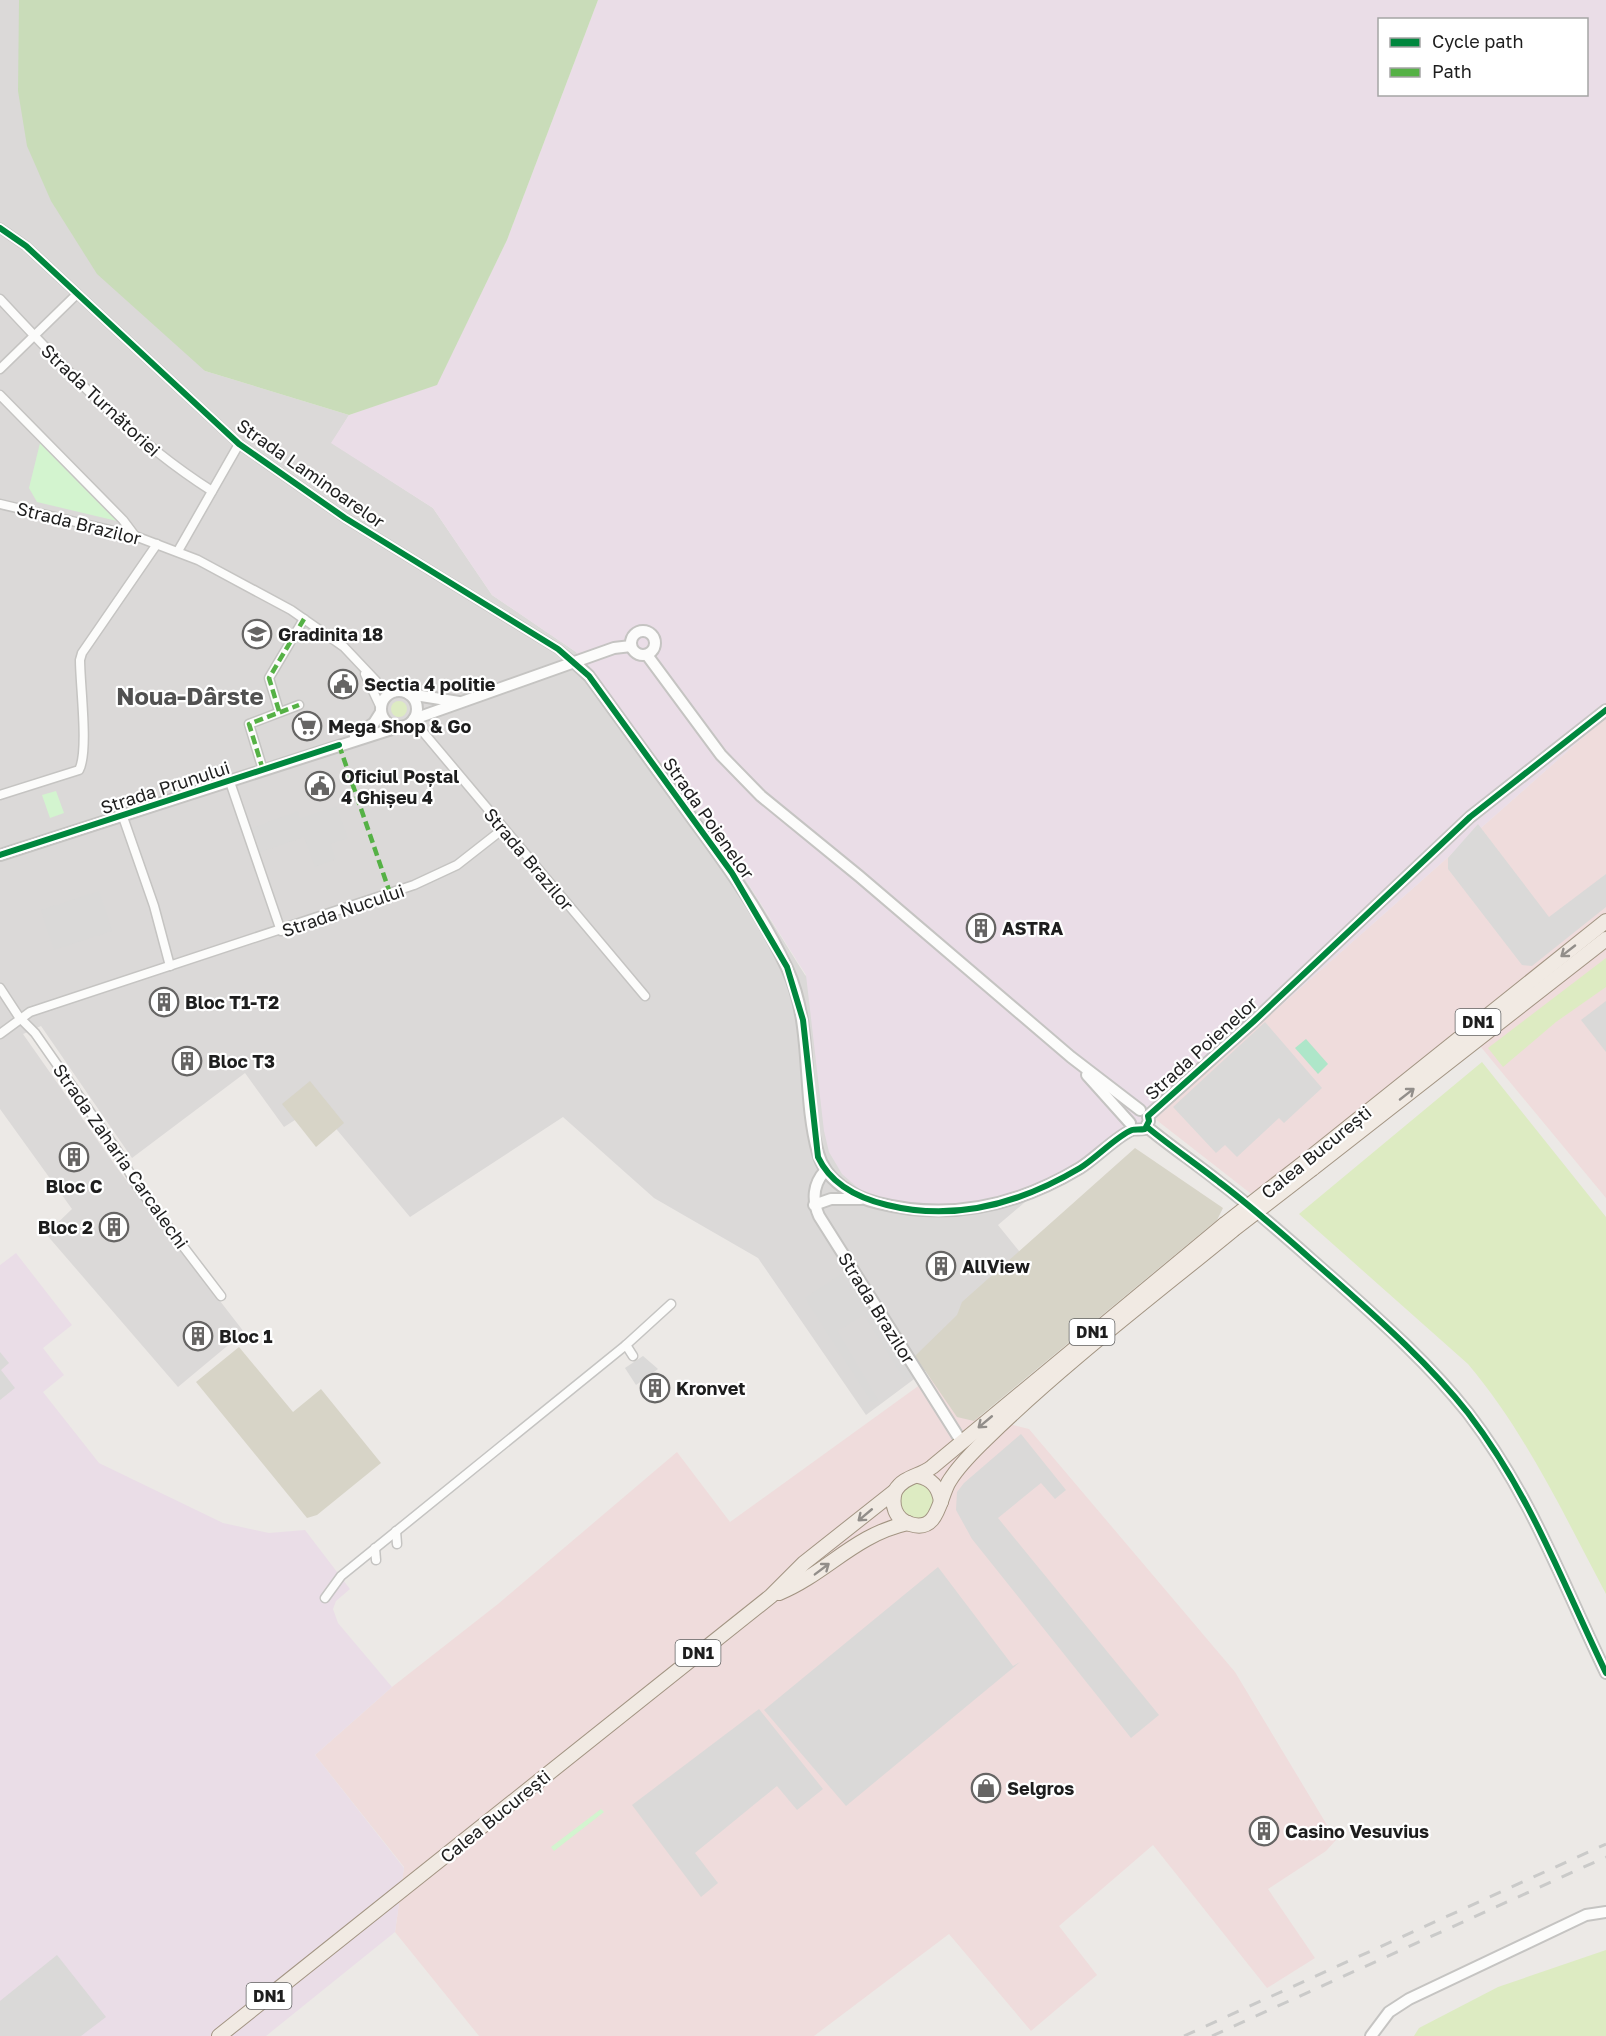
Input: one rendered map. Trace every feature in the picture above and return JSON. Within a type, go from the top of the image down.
[{"type":"main road","name":"Calea București","points":[[1309,1165],[1606,921]]},
{"type":"main road","name":"Calea București","points":[[219,2036],[771,1596],[804,1563],[895,1491],[904,1480],[918,1476],[1229,1227],[1606,939]]},
{"type":"main road","name":"Calea București","points":[[771,1596],[811,1577],[871,1535],[908,1523],[919,1525],[932,1520],[939,1510],[948,1482],[959,1467],[1018,1408],[1229,1227]]},
{"type":"main road","points":[[918,1476],[932,1482],[937,1487],[941,1502]]},
{"type":"main road","points":[[895,1491],[893,1498],[896,1513],[908,1523]]},
{"type":"street","name":"Strada Laminoarelor","points":[[0,228],[26,246],[239,444],[345,518],[558,649],[575,663]]},
{"type":"street","points":[[0,369],[77,294]]},
{"type":"street","name":"Strada Turnătoriei","points":[[0,299],[33,336],[146,445],[212,491]]},
{"type":"street","points":[[0,395],[123,520],[135,536]]},
{"type":"street","points":[[178,551],[239,444]]},
{"type":"street","name":"Strada Brazilor","points":[[0,504],[135,536],[178,551],[222,572],[304,619],[344,647],[378,682],[395,692]]},
{"type":"street","name":"Strada Brazilor","points":[[0,795],[79,770],[85,760],[80,680],[82,653],[157,544]]},
{"type":"street","points":[[279,711],[269,678],[304,619]]},
{"type":"street","points":[[647,655],[655,644],[653,637],[648,632],[637,633],[632,638],[631,645],[637,654],[647,655],[721,755],[761,796],[868,883],[1346,1290],[1427,1367],[1468,1414],[1507,1470],[1543,1534],[1606,1673]]},
{"type":"street","points":[[462,702],[428,699],[395,692],[386,697],[381,710],[389,724],[398,727],[406,726],[414,719],[575,663],[614,648],[631,645]]},
{"type":"street","name":"Strada Brazilor","points":[[360,662],[381,710]]},
{"type":"street","name":"Strada Poienelor","points":[[575,663],[589,676],[732,873],[787,967],[803,1020],[814,1141],[825,1171],[843,1187],[867,1200],[921,1211],[982,1208],[1011,1201],[1038,1190],[1081,1167],[1131,1126]]},
{"type":"street","points":[[408,694],[417,708],[414,719]]},
{"type":"street","points":[[263,770],[249,724],[299,705]]},
{"type":"street","name":"Strada Prunului","points":[[339,745],[368,728],[381,710]]},
{"type":"street","name":"Strada Poienelor","points":[[1131,1126],[1139,1131],[1145,1118],[1253,1022],[1470,817],[1606,710]]},
{"type":"street","name":"Strada Brazilor","points":[[414,719],[645,996]]},
{"type":"street","name":"Strada Prunului","points":[[0,855],[398,727]]},
{"type":"street","points":[[230,782],[281,931]]},
{"type":"street","points":[[123,817],[154,906],[170,966]]},
{"type":"street","name":"Strada Nucului","points":[[0,1034],[19,1017],[281,931],[439,876],[503,828]]},
{"type":"street","points":[[0,988],[19,1017]]},
{"type":"street","name":"Strada Zaharia Carcalechi","points":[[19,1017],[35,1033],[118,1152],[137,1186],[221,1296]]},
{"type":"street","points":[[1071,1058],[1131,1126]]},
{"type":"street","name":"Strada Poienelor","points":[[1131,1126],[1131,1114],[1145,1118]]},
{"type":"street","points":[[825,1171],[815,1188],[814,1205],[837,1198],[867,1200]]},
{"type":"street","name":"Strada Brazilor","points":[[814,1205],[962,1441]]},
{"type":"street","points":[[325,1598],[341,1576],[626,1345],[671,1304]]},
{"type":"street","points":[[626,1345],[633,1356]]},
{"type":"street","points":[[396,1531],[398,1544]]},
{"type":"street","points":[[375,1548],[376,1560]]},
{"type":"street","points":[[1371,2036],[1389,2013],[1409,1999],[1577,1919],[1606,1912]]},
{"type":"shaded area","points":[[0,0],[19,0],[20,21],[205,371],[349,415],[332,443],[433,508],[492,595],[576,652],[723,844],[805,975],[1050,1181],[998,1225],[1028,1262],[957,1347],[866,1415],[758,1258],[654,1198],[563,1117],[410,1217],[317,1106],[284,1127],[245,1073],[132,1158],[41,1026],[23,1034],[117,1168],[244,1332],[178,1387],[46,1234],[72,1209],[0,1109]]},
{"type":"shaded area","points":[[598,0],[1606,0],[1606,717],[1154,1118],[1136,1133],[1050,1181],[986,1202],[957,1206],[914,1204],[866,1195],[842,1174],[829,1152],[824,1131],[806,975],[723,844],[576,652],[492,595],[433,508],[331,443],[349,415],[437,384],[507,240]]},
{"type":"shaded area","points":[[1606,717],[1606,1198],[1466,1029],[1259,1200],[1154,1118]]},
{"type":"shaded area","points":[[336,806],[348,838],[331,844],[336,859],[315,867],[304,837],[258,853],[249,829],[298,811],[300,818]]},
{"type":"shaded area","points":[[1478,824],[1549,917],[1606,874],[1606,907],[1532,966],[1522,965],[1448,869],[1448,858]]},
{"type":"shaded area","points":[[99,891],[112,931],[54,950],[41,910]]},
{"type":"shaded area","points":[[1606,1001],[1606,1052],[1581,1020]]},
{"type":"shaded area","points":[[1265,1022],[1322,1088],[1284,1123],[1279,1118],[1237,1157],[1225,1145],[1216,1153],[1173,1107]]},
{"type":"shaded area","points":[[310,1081],[344,1123],[316,1147],[282,1104]]},
{"type":"shaded area","points":[[1135,1148],[1223,1208],[1217,1220],[974,1421],[957,1417],[915,1356],[957,1315],[962,1302]]},
{"type":"shaded area","points":[[16,1253],[72,1325],[43,1348],[64,1375],[43,1392],[99,1463],[223,1523],[269,1533],[305,1530],[350,1589],[336,1601],[333,1609],[338,1623],[392,1687],[315,1755],[404,1868],[395,1932],[266,2036],[0,2036],[0,1265]]},
{"type":"shaded area","points":[[845,1272],[913,1375],[905,1380],[864,1315],[837,1331],[878,1400],[872,1402],[805,1298]]},
{"type":"shaded area","points":[[239,1347],[293,1412],[321,1389],[381,1463],[317,1515],[307,1518],[196,1382]]},
{"type":"shaded area","points":[[0,1352],[9,1363],[1,1370],[15,1388],[0,1400]]},
{"type":"shaded area","points":[[643,1356],[658,1369],[636,1385],[625,1368]]},
{"type":"shaded area","points":[[939,1371],[967,1413],[1029,1429],[1235,1672],[1336,1840],[1326,1851],[1268,1889],[1315,1958],[1267,1988],[1153,1845],[1059,1926],[1097,1975],[1031,2031],[949,1934],[814,2036],[479,2036],[395,1932],[404,1867],[315,1755],[392,1687],[498,1604],[677,1452],[730,1522]]},
{"type":"shaded area","points":[[1021,1434],[1066,1490],[1055,1499],[1041,1483],[998,1518],[1159,1715],[1131,1738],[972,1539],[956,1510],[957,1492],[964,1483]]},
{"type":"shaded area","points":[[938,1567],[1013,1666],[1020,1662],[846,1806],[764,1710]]},
{"type":"shaded area","points":[[759,1709],[823,1789],[797,1810],[777,1786],[695,1853],[718,1883],[701,1897],[632,1805]]},
{"type":"shaded area","points":[[57,1955],[106,2017],[81,2036],[0,2036],[0,2001]]},
{"type":"green space","points":[[19,0],[598,0],[507,240],[437,385],[349,415],[205,371],[97,274],[51,201],[27,146],[18,91]]},
{"type":"green space","points":[[40,443],[117,521],[37,502],[29,488]]},
{"type":"green space","points":[[399,701],[405,703],[407,709],[405,715],[399,717],[393,715],[391,709],[393,703]]},
{"type":"green space","points":[[56,791],[64,813],[50,818],[42,795]]},
{"type":"green space","points":[[1606,958],[1606,987],[1556,1022],[1503,1067],[1488,1048]]},
{"type":"green space","points":[[1306,1039],[1328,1064],[1318,1074],[1295,1048]]},
{"type":"green space","points":[[1482,1062],[1606,1217],[1606,1594],[1526,1446],[1489,1390],[1468,1364],[1299,1214]]},
{"type":"green space","points":[[917,1483],[930,1488],[935,1501],[930,1514],[917,1519],[904,1514],[899,1501],[904,1488]]},
{"type":"green space","points":[[601,1809],[604,1812],[554,1851],[551,1847]]},
{"type":"green space","points":[[1606,1950],[1606,2036],[1414,2036],[1419,2028],[1498,1987]]},
{"type":"railway","points":[[1184,2036],[1606,1844]]},
{"type":"railway","points":[[1212,2036],[1606,1857]]},
{"type":"marked path","points":[[279,711],[269,678],[304,619]]},
{"type":"marked path","points":[[263,770],[249,724],[299,705]]},
{"type":"marked path","points":[[339,745],[390,893]]},
{"type":"cycle path","points":[[0,228],[26,246],[239,444],[345,518],[558,649],[589,676],[732,873],[787,967],[803,1020],[818,1157],[838,1183],[876,1202],[912,1210],[938,1211],[962,1210],[1011,1200],[1035,1191],[1080,1168],[1126,1133],[1145,1129],[1149,1121],[1148,1116],[1253,1022],[1470,817],[1606,710]]},
{"type":"cycle path","points":[[0,855],[339,745]]},
{"type":"cycle path","points":[[1147,1127],[1264,1218],[1389,1329],[1453,1395],[1490,1444],[1528,1507],[1606,1673]]},
{"type":"place","name":"Gradinita 18","points":[[257,634]]},
{"type":"place","name":"Sectia 4 politie","points":[[343,684]]},
{"type":"place","name":"Mega Shop & Go","points":[[307,726]]},
{"type":"place","name":"Oficiul Poștal 4 Ghișeu 4","points":[[320,786]]},
{"type":"place","name":"ASTRA","points":[[981,928]]},
{"type":"place","name":"Bloc T1-T2","points":[[164,1002]]},
{"type":"place","name":"Bloc T3","points":[[187,1061]]},
{"type":"place","name":"Bloc C","points":[[74,1157]]},
{"type":"place","name":"Bloc 2","points":[[114,1227]]},
{"type":"place","name":"AllView","points":[[941,1266]]},
{"type":"place","name":"Bloc 1","points":[[198,1336]]},
{"type":"place","name":"Kronvet","points":[[655,1388]]},
{"type":"place","name":"Selgros","points":[[986,1788]]},
{"type":"place","name":"Casino Vesuvius","points":[[1264,1831]]},
{"type":"district","name":"Noua-Dârste","points":[[190,695]]}]
